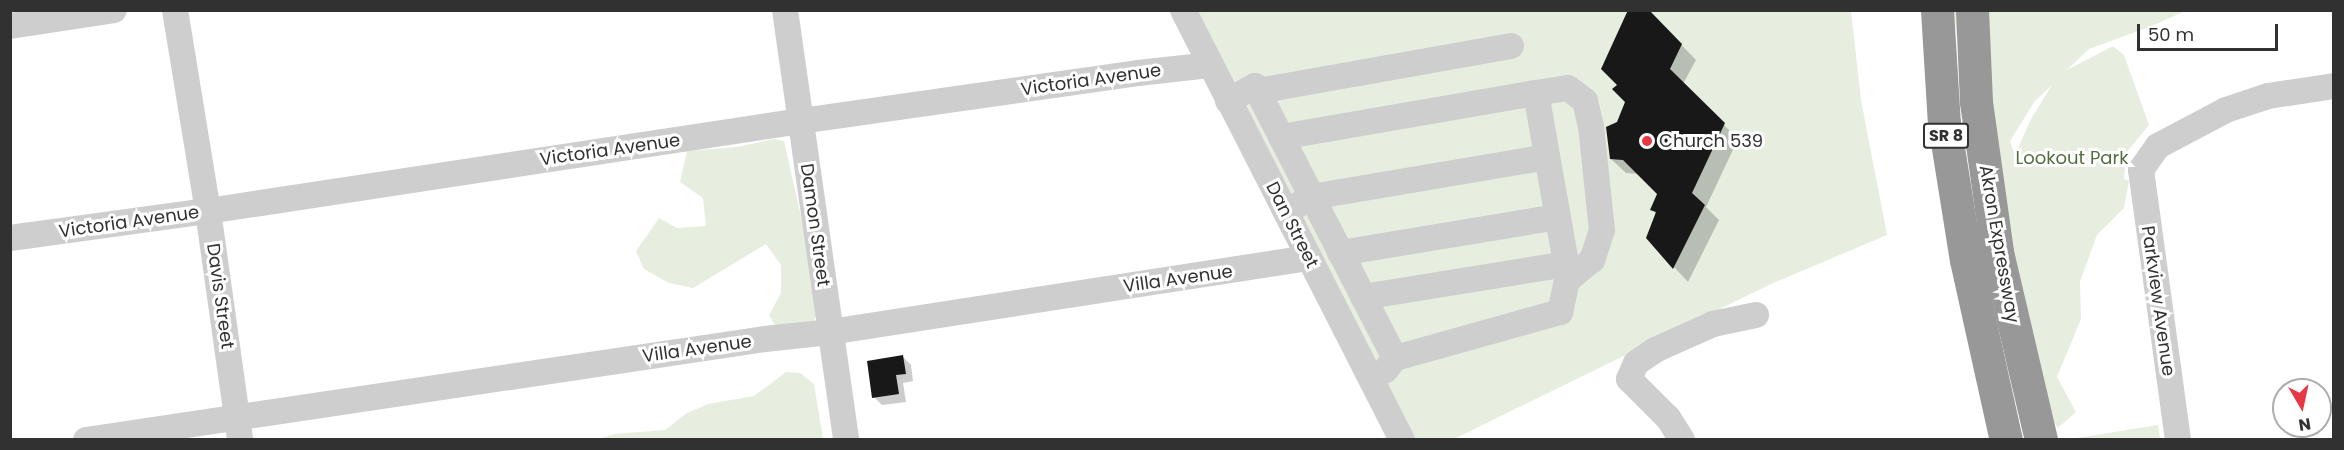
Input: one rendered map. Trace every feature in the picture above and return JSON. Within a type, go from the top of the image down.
[{"type":"highway","name":"Akron Expressway","points":[[1936,10],[1944,123],[1964,248],[2006,440]]},
{"type":"highway","name":"Akron Expressway","points":[[1972,10],[1976,102],[1997,252],[2041,440]]},
{"type":"street","points":[[10,26],[114,10]]},
{"type":"street","name":"Davis Street","points":[[175,10],[208,211],[238,428]]},
{"type":"street","name":"Damon Street","points":[[785,10],[846,440]]},
{"type":"street","name":"Dan Street","points":[[1191,13],[1210,65],[1402,440]]},
{"type":"street","points":[[1258,91],[1511,46]]},
{"type":"street","name":"Victoria Avenue","points":[[10,238],[208,211],[801,121],[1138,73],[1210,65]]},
{"type":"street","points":[[1228,100],[1255,86],[1395,358]]},
{"type":"street","name":"Parkview Avenue","points":[[2178,440],[2141,184],[2141,170],[2158,146],[2226,110],[2268,96],[2334,86]]},
{"type":"street","points":[[1281,137],[1568,88],[1585,101],[1591,126],[1602,230],[1592,260],[1567,272],[1364,297]]},
{"type":"street","points":[[1374,386],[1395,358],[1560,312],[1567,272],[1536,93]]},
{"type":"street","points":[[1285,212],[1311,197],[1547,157]]},
{"type":"street","points":[[1340,253],[1558,217]]},
{"type":"street","name":"Villa Avenue","points":[[86,440],[238,428],[753,341],[830,332],[1309,258]]},
{"type":"street","points":[[1682,440],[1668,418],[1629,379],[1636,363],[1655,350],[1713,324],[1755,315]]},
{"type":"green space","points":[[1196,11],[1851,11],[1861,100],[1887,235],[1771,284],[1454,439],[1416,439]]},
{"type":"green space","name":"Lookout Park","points":[[1953,11],[2185,11],[2152,26],[2089,49],[2067,70],[2113,46],[2124,55],[2149,125],[2126,153],[2124,179],[2129,181],[2124,208],[2097,235],[2080,281],[2081,319],[2057,377],[2076,412],[2058,428],[2040,404],[1969,110]],"holes":[[[2052,85],[2031,119],[2015,155],[2010,141],[2035,101]]]},
{"type":"green space","points":[[774,139],[784,141],[807,243],[817,310],[813,326],[776,327],[769,315],[781,293],[781,265],[766,244],[693,288],[669,283],[644,269],[636,251],[659,218],[677,228],[706,226],[703,198],[680,182],[687,151],[737,147]]},
{"type":"green space","points":[[786,372],[800,373],[814,384],[823,439],[599,439],[614,434],[665,430],[687,413],[708,404],[754,396]]},
{"type":"green space","points":[[2158,425],[2160,439],[2070,439]]},
{"type":"building","name":"Church 539","points":[[1628,10],[1649,10],[1682,44],[1670,69],[1725,123],[1692,193],[1705,205],[1673,269],[1646,238],[1656,212],[1650,210],[1657,194],[1623,160],[1610,159],[1606,127],[1617,122],[1625,102],[1612,89],[1617,85],[1601,69]]},
{"type":"building","points":[[903,355],[906,374],[896,375],[899,394],[872,398],[867,361]]},
{"type":"place","name":"Church 539","points":[[1647,141]]}]
